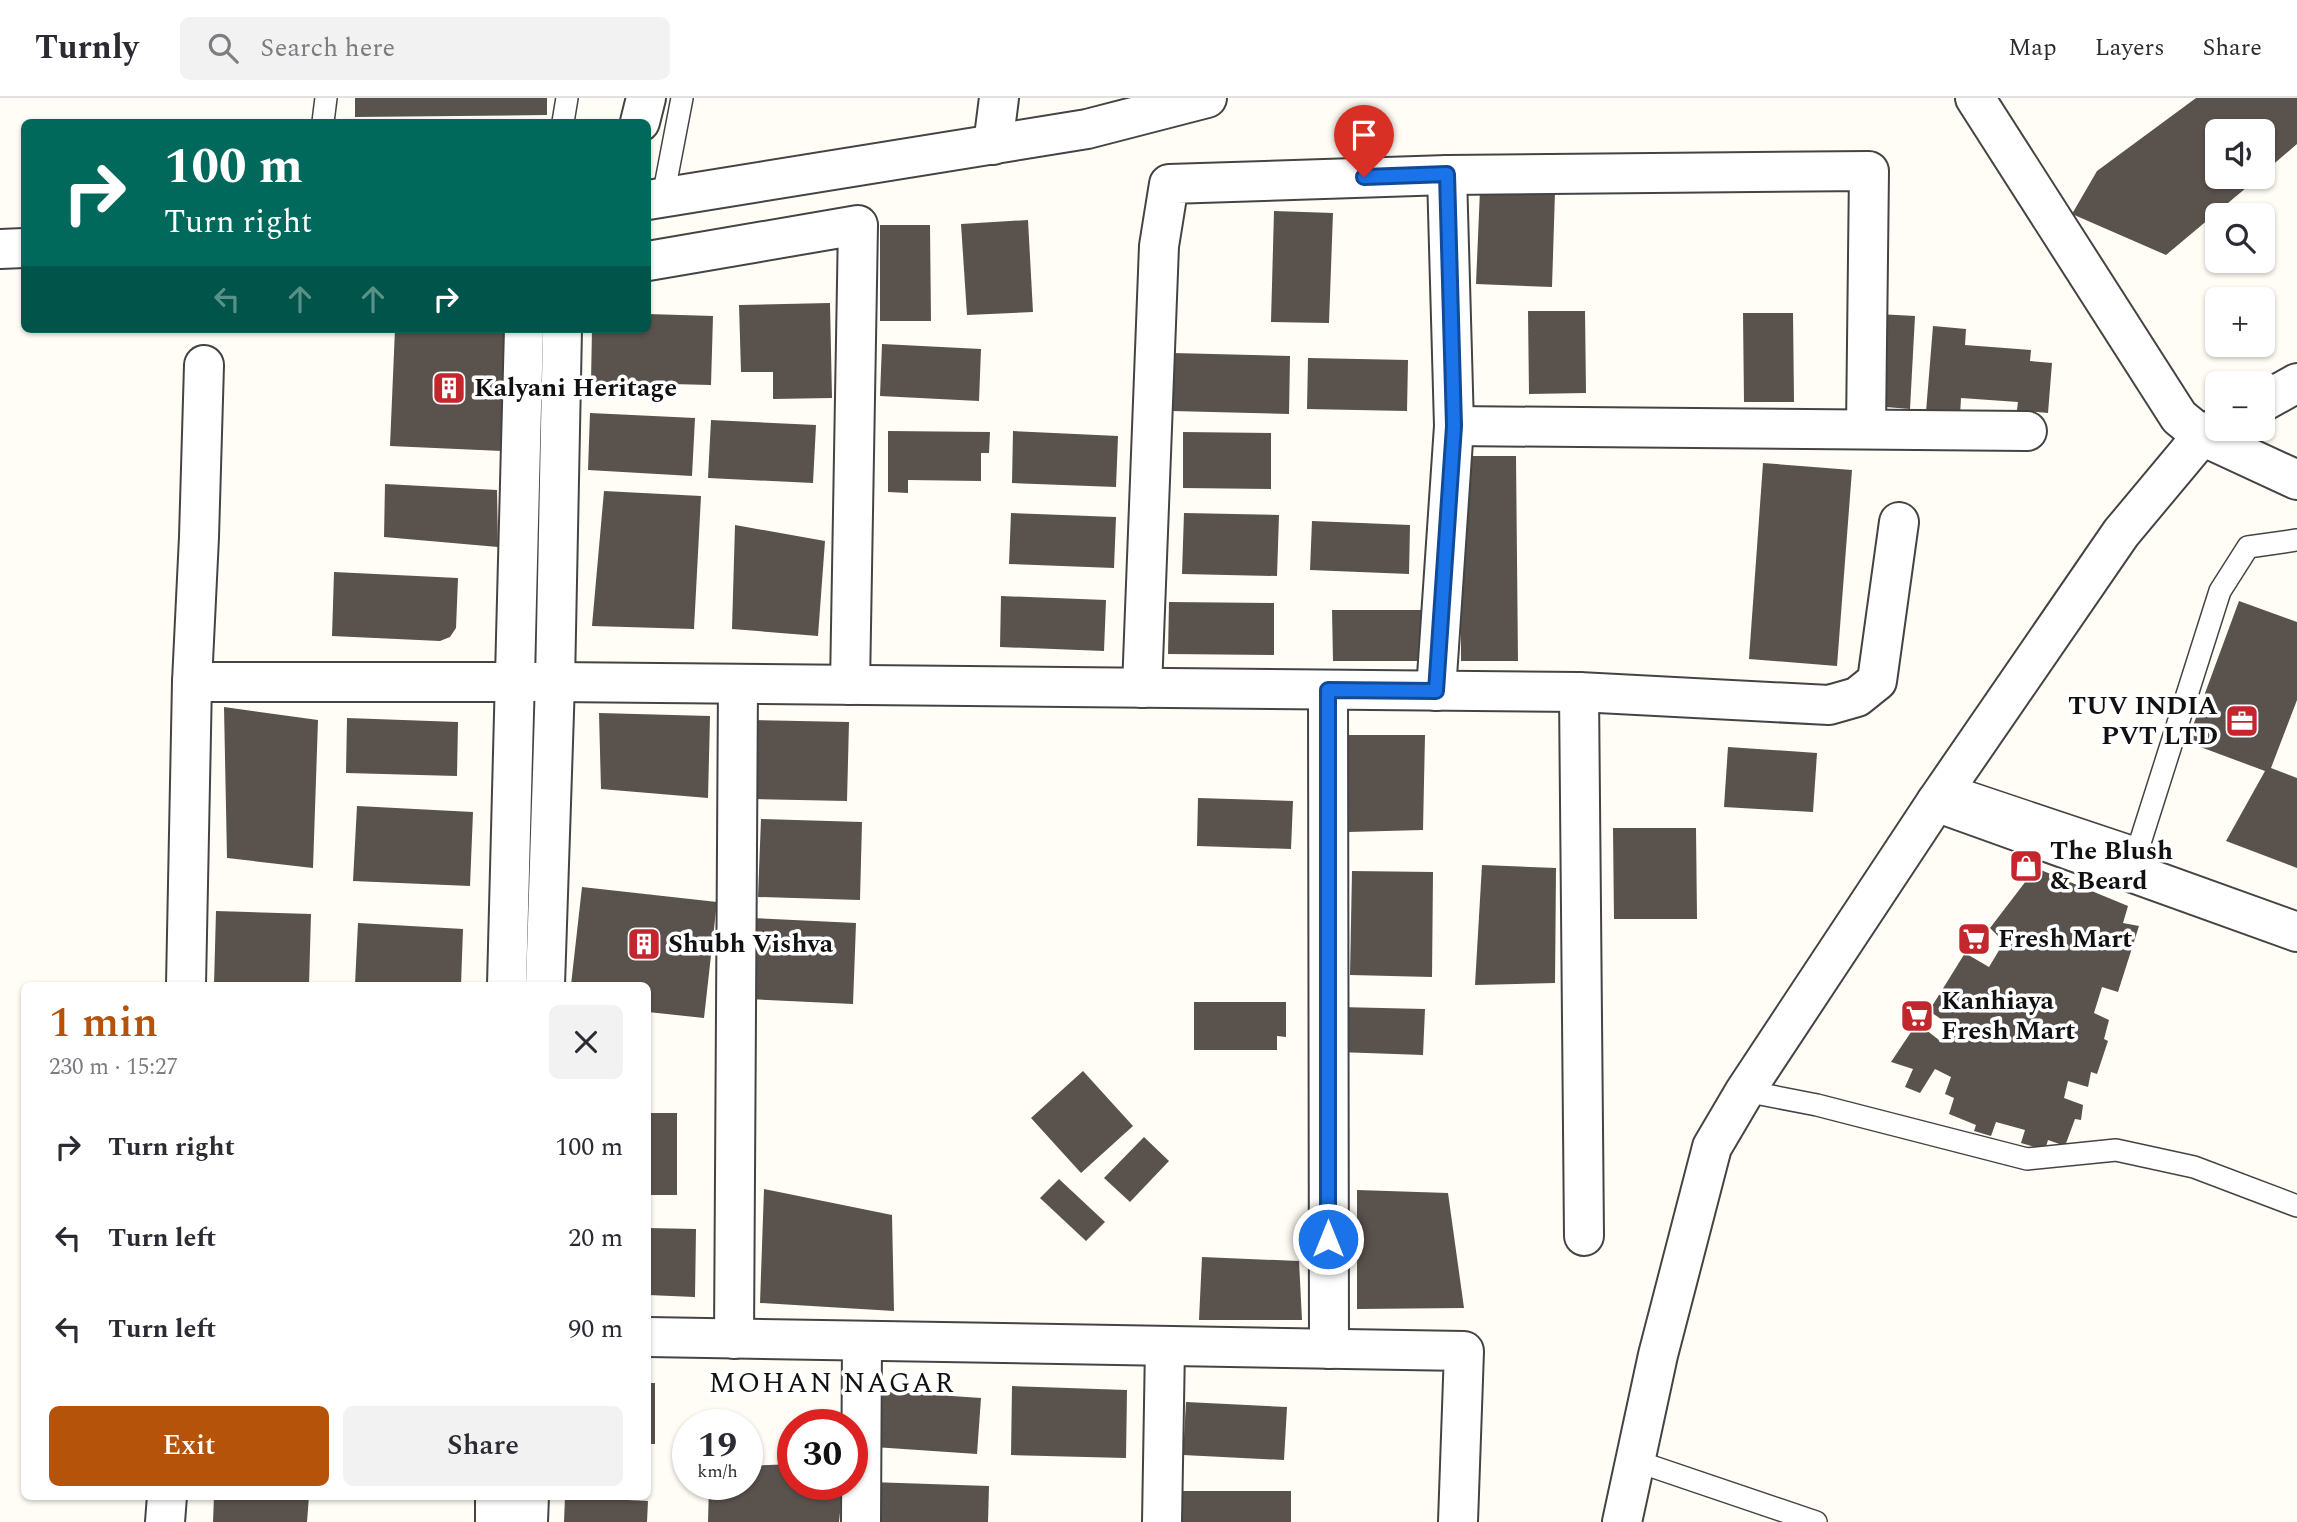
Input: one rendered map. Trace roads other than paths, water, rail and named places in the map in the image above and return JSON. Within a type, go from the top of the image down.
[{"type":"street","points":[[641,119],[646,98]]},
{"type":"street","points":[[993,145],[999,98]]},
{"type":"street","points":[[655,198],[1087,129],[1207,98]]},
{"type":"street","points":[[1975,98],[2179,417],[2205,430]]},
{"type":"street","points":[[1142,688],[1159,246],[1169,184],[1447,174],[1869,171],[1866,429]]},
{"type":"street","points":[[1436,691],[1454,426],[1447,174]]},
{"type":"street","points":[[651,260],[858,225],[850,685]]},
{"type":"street","points":[[0,249],[21,248]]},
{"type":"street","points":[[507,982],[524,333]]},
{"type":"street","points":[[545,982],[555,682],[562,333]]},
{"type":"street","points":[[186,982],[192,682],[204,365]]},
{"type":"street","points":[[2275,395],[2297,383]]},
{"type":"street","points":[[1454,426],[2027,430]]},
{"type":"street","points":[[1622,1522],[1658,1355],[1712,1147],[1745,1091],[1942,793],[2121,533],[2205,437]]},
{"type":"street","points":[[2225,441],[2297,481]]},
{"type":"street","points":[[192,682],[555,682],[1579,692],[1829,705],[1857,697],[1877,681],[1899,522]]},
{"type":"street","points":[[734,1339],[738,684]]},
{"type":"street","points":[[1328,690],[1329,1349]]},
{"type":"street","points":[[1579,692],[1584,1236]]},
{"type":"street","points":[[1942,793],[2297,932]]},
{"type":"street","points":[[651,1337],[1464,1351],[1458,1522]]},
{"type":"street","points":[[861,1522],[862,1341]]},
{"type":"street","points":[[1162,1522],[1165,1346]]},
{"type":"street","points":[[165,1522],[167,1500]]},
{"type":"street","points":[[495,1500],[495,1522]]},
{"type":"street","points":[[528,1522],[529,1500]]},
{"type":"lane","points":[[323,119],[326,98]]},
{"type":"lane","points":[[564,119],[567,98]]},
{"type":"lane","points":[[655,198],[682,98]]},
{"type":"lane","points":[[1942,793],[2138,849],[2220,591],[2248,547],[2297,540]]},
{"type":"lane","points":[[1745,1091],[1817,1105],[2027,1159],[2116,1150],[2194,1167],[2297,1206]]},
{"type":"lane","points":[[1636,1461],[1816,1522]]},
{"type":"place","name":"Kalyani Heritage","points":[[449,388]]},
{"type":"place","name":"TUV INDIA PVT LTD","points":[[2242,721]]},
{"type":"place","name":"The Blush & Beard","points":[[2026,866]]},
{"type":"place","name":"Fresh Mart","points":[[1974,939]]},
{"type":"place","name":"Shubh Vishva","points":[[644,944]]},
{"type":"place","name":"Kanhiaya Fresh Mart","points":[[1917,1016]]},
{"type":"district","name":"MOHAN NAGAR","points":[[832,1383]]}]
